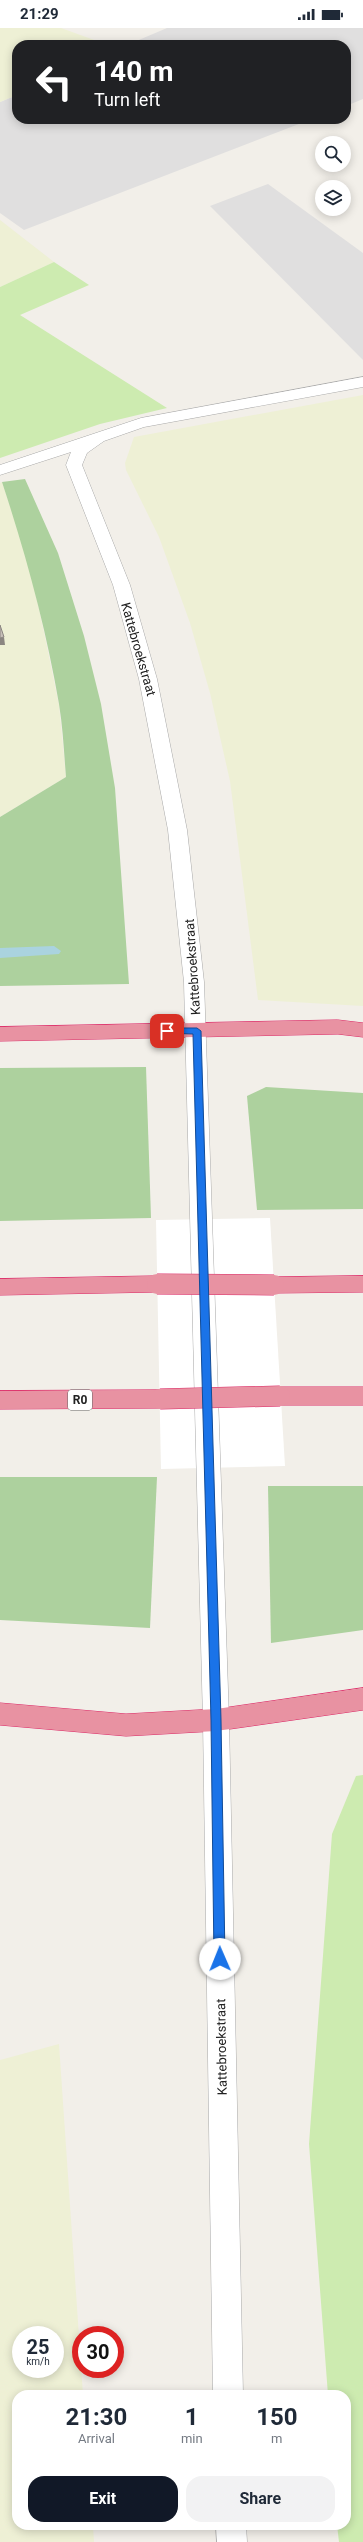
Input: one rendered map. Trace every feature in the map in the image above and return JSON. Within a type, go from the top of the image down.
[{"type":"highway","points":[[0,1034],[338,1027],[363,1030]]},
{"type":"highway","points":[[0,1287],[157,1284],[363,1284]]},
{"type":"highway","name":"R0","points":[[0,1400],[160,1400],[280,1396],[363,1396]]},
{"type":"highway","points":[[0,1714],[126,1725],[216,1720],[363,1699]]},
{"type":"street","name":"Kattebroekstraat","points":[[228,2390],[216,1720],[197,1031],[191,932],[174,800],[155,703],[135,629],[105,541],[74,466],[80,450],[98,438],[141,423],[363,382]]},
{"type":"street","points":[[0,470],[98,438]]},
{"type":"street","points":[[231,2530],[232,2542]]},
{"type":"shaded area","points":[[167,28],[363,28],[363,99],[351,104],[351,40],[139,40]]},
{"type":"shaded area","points":[[12,97],[12,124],[299,124],[24,230],[0,213],[0,102]]},
{"type":"shaded area","points":[[268,184],[363,253],[363,360],[210,206]]},
{"type":"green space","points":[[0,28],[61,28],[94,40],[12,40],[12,97],[0,102]]},
{"type":"green space","points":[[0,220],[54,262],[0,287]]},
{"type":"green space","points":[[54,262],[89,285],[20,315],[167,408],[100,424],[0,458],[0,287]]},
{"type":"green space","points":[[363,395],[363,1006],[258,1000],[230,781],[210,693],[190,623],[159,537],[126,470],[125,463],[134,437]]},
{"type":"green space","points":[[25,479],[58,553],[84,636],[101,704],[115,788],[129,984],[0,986],[0,817],[66,777],[60,713],[42,620],[2,482]]},
{"type":"green space","points":[[2,482],[28,558],[59,705],[66,777],[0,817],[0,483]]},
{"type":"green space","points":[[146,1067],[151,1218],[0,1221],[0,1068]]},
{"type":"green space","points":[[266,1087],[363,1093],[363,1209],[257,1210],[247,1096]]},
{"type":"green space","points":[[0,1477],[157,1477],[150,1628],[0,1620]]},
{"type":"green space","points":[[268,1486],[363,1486],[363,1630],[271,1643]]},
{"type":"green space","points":[[363,1775],[363,2542],[339,2542],[338,2530],[351,2530],[351,2390],[328,2390],[309,2144],[332,1834],[356,1776]]},
{"type":"green space","points":[[59,2044],[78,2326],[72,2326],[72,2378],[82,2378],[83,2390],[12,2390],[12,2530],[93,2530],[94,2542],[0,2542],[0,2060]]},
{"type":"pier","points":[[270,1218],[285,1466],[161,1469],[156,1220]]},
{"type":"building","points":[[0,625],[4,637],[0,638]]},
{"type":"waterway","points":[[0,953],[54,951]]},
{"type":"route","points":[[167,1031],[197,1031],[216,1720],[220,1959]]}]
